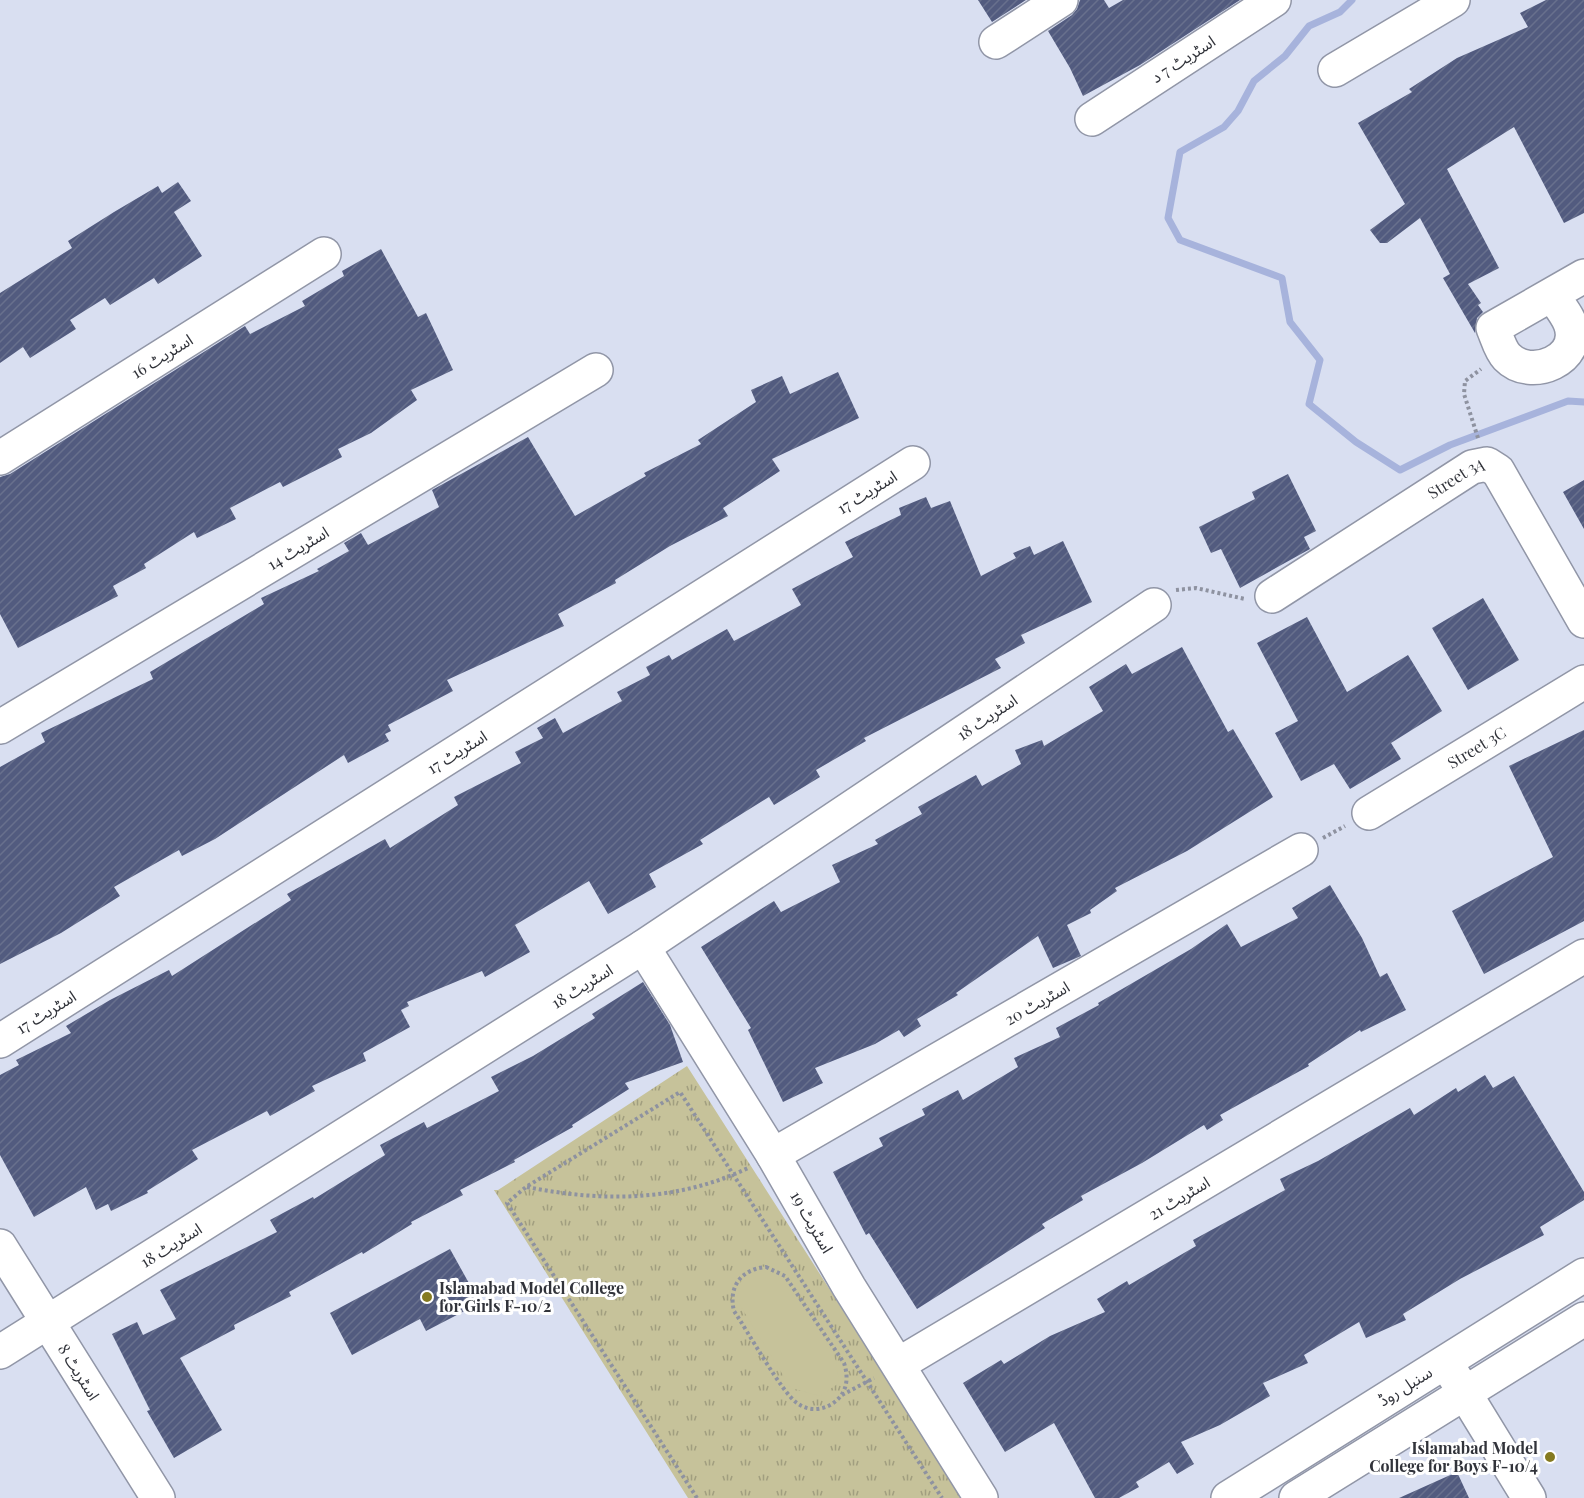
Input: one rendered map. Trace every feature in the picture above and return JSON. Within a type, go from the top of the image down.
[{"type":"street","points":[[996,42],[1061,0]]},
{"type":"street","name":"اسٹریٹ 7 د","points":[[1092,119],[1274,0]]},
{"type":"street","points":[[1335,70],[1453,0]]},
{"type":"street","name":"اسٹریٹ 16","points":[[0,458],[324,254]]},
{"type":"street","points":[[1552,295],[1570,324],[1572,339],[1564,354],[1552,365],[1535,369],[1518,367],[1505,356],[1493,328],[1584,276]]},
{"type":"street","name":"اسٹریٹ 14","points":[[0,727],[596,370]]},
{"type":"street","name":"اسٹریٹ 17","points":[[0,1041],[913,463]]},
{"type":"street","name":"Street 3A","points":[[1272,596],[1472,467],[1486,464],[1498,471],[1584,621]]},
{"type":"street","name":"اسٹریٹ 18","points":[[0,1352],[643,947],[1154,605]]},
{"type":"street","name":"Street 3C","points":[[1369,813],[1584,682]]},
{"type":"street","name":"اسٹریٹ 20","points":[[774,1155],[1302,850]]},
{"type":"street","name":"اسٹریٹ 19","points":[[643,947],[774,1155],[849,1287],[981,1498]]},
{"type":"street","name":"اسٹریٹ 21","points":[[899,1364],[1460,1032],[1584,956]]},
{"type":"street","name":"اسٹریٹ 8","points":[[0,1246],[158,1498]]},
{"type":"street","name":"سنبل روڈ","points":[[1228,1498],[1584,1275]]},
{"type":"street","points":[[1296,1498],[1584,1319]]},
{"type":"street","points":[[1445,1361],[1529,1498]]},
{"type":"path","points":[[1486,464],[1467,405],[1465,381],[1505,356]]},
{"type":"path","points":[[1154,605],[1167,593],[1182,588],[1202,589],[1240,599],[1272,596]]},
{"type":"path","points":[[1302,850],[1369,813]]},
{"type":"path","points":[[697,1498],[507,1203],[526,1187],[680,1092],[942,1498]]},
{"type":"path","points":[[526,1187],[578,1196],[652,1196],[694,1188],[734,1174],[774,1155]]},
{"type":"path","points":[[842,1395],[847,1383],[844,1363],[785,1276],[766,1267],[746,1273],[733,1289],[734,1311],[791,1398],[807,1408],[827,1407],[842,1395],[899,1364]]},
{"type":"green space","points":[[687,1066],[963,1498],[688,1498],[494,1190],[498,1190]]},
{"type":"green space","points":[[757,1266],[775,1268],[784,1277],[829,1345],[836,1361],[839,1383],[820,1396],[791,1388],[738,1302],[738,1290],[742,1281]]},
{"type":"building","points":[[978,0],[1026,0],[992,22]]},
{"type":"building","points":[[1080,0],[1104,0],[1109,8],[1123,0],[1240,0],[1140,65],[1083,96],[1070,68],[1048,31],[1072,15]]},
{"type":"building","points":[[1546,0],[1584,0],[1584,213],[1564,223],[1514,127],[1447,169],[1499,268],[1468,284],[1481,303],[1478,305],[1483,312],[1477,318],[1475,333],[1443,278],[1450,274],[1420,218],[1387,243],[1380,243],[1370,230],[1405,204],[1358,123],[1412,92],[1409,89],[1457,58],[1528,27],[1520,13]]},
{"type":"building","points":[[178,182],[191,201],[174,212],[202,256],[158,284],[154,278],[110,305],[105,298],[70,320],[76,329],[30,358],[23,347],[0,363],[0,293],[72,248],[68,241],[114,212],[158,186],[162,193]]},
{"type":"building","points":[[381,249],[418,317],[426,313],[453,370],[411,390],[417,400],[371,433],[338,449],[342,457],[283,487],[280,482],[230,508],[236,519],[197,538],[194,532],[144,564],[146,568],[113,586],[118,596],[18,648],[0,614],[0,477],[10,474],[245,326],[250,334],[305,306],[302,301],[344,276],[342,271]]},
{"type":"building","points":[[838,372],[859,418],[772,459],[780,471],[723,508],[728,516],[670,546],[615,580],[616,583],[558,614],[564,626],[447,680],[453,691],[388,725],[391,731],[385,734],[389,741],[348,763],[344,755],[215,839],[182,856],[179,850],[114,887],[120,896],[61,933],[0,964],[0,767],[45,742],[41,733],[153,679],[150,672],[264,604],[261,598],[319,571],[317,569],[349,551],[344,543],[361,533],[368,545],[439,507],[432,490],[528,437],[575,516],[646,476],[644,473],[701,444],[698,440],[756,402],[751,390],[782,376],[790,394]]},
{"type":"building","points":[[1288,474],[1316,531],[1304,537],[1310,549],[1240,588],[1221,549],[1211,553],[1199,527],[1255,499],[1252,492]]},
{"type":"building","points":[[1584,480],[1584,529],[1563,492]]},
{"type":"building","points":[[926,497],[931,508],[950,501],[981,576],[1016,558],[1013,553],[1030,546],[1034,555],[1063,541],[1092,602],[1021,635],[1025,643],[995,659],[1001,668],[864,738],[866,741],[816,770],[820,777],[774,805],[769,797],[700,840],[703,844],[649,874],[656,887],[608,914],[589,881],[515,925],[530,952],[485,977],[482,971],[407,1002],[409,1006],[401,1010],[410,1027],[363,1053],[366,1061],[312,1086],[315,1091],[270,1116],[267,1111],[192,1150],[198,1159],[147,1191],[148,1193],[111,1211],[108,1204],[96,1210],[86,1187],[34,1217],[0,1155],[0,1075],[19,1065],[16,1060],[71,1033],[66,1026],[110,1000],[169,970],[172,976],[291,900],[287,894],[385,839],[390,848],[458,805],[454,797],[521,763],[515,752],[543,738],[537,728],[555,718],[563,733],[622,701],[617,692],[650,675],[646,667],[669,655],[672,660],[727,629],[734,641],[801,605],[792,589],[853,557],[845,542],[901,515],[899,508]]},
{"type":"building","points":[[1483,598],[1519,660],[1468,690],[1432,628]]},
{"type":"building","points":[[1307,617],[1347,692],[1408,655],[1442,711],[1391,743],[1401,759],[1350,789],[1334,764],[1301,781],[1275,733],[1298,721],[1257,643]]},
{"type":"building","points":[[1182,647],[1228,732],[1233,729],[1273,797],[1187,851],[1115,888],[1117,891],[1090,910],[1091,913],[1067,925],[1081,956],[1053,968],[1038,936],[956,993],[958,995],[917,1019],[921,1026],[904,1037],[899,1030],[875,1044],[815,1068],[823,1083],[783,1102],[748,1030],[751,1028],[701,947],[774,901],[781,912],[840,882],[832,865],[878,844],[875,840],[922,814],[918,807],[976,775],[982,786],[1021,764],[1015,750],[1042,740],[1044,746],[1103,711],[1089,687],[1126,664],[1132,674]]},
{"type":"building","points":[[1584,730],[1584,921],[1484,974],[1452,911],[1553,857],[1509,766]]},
{"type":"building","points":[[1330,885],[1362,938],[1380,977],[1387,973],[1406,1010],[1361,1032],[1360,1030],[1308,1064],[1309,1066],[1220,1115],[1223,1120],[1207,1130],[1204,1125],[1142,1163],[1081,1196],[1083,1200],[1042,1224],[1045,1228],[917,1309],[869,1233],[866,1235],[833,1172],[883,1146],[879,1138],[925,1115],[922,1109],[958,1090],[963,1100],[1018,1067],[1014,1058],[1060,1037],[1056,1028],[1099,1005],[1098,1003],[1191,949],[1227,924],[1241,947],[1298,918],[1292,908]]},
{"type":"building","points":[[643,982],[670,1025],[683,1062],[625,1083],[629,1089],[572,1125],[573,1127],[514,1160],[515,1162],[460,1190],[463,1195],[411,1222],[412,1224],[363,1254],[362,1252],[289,1292],[291,1296],[234,1325],[235,1329],[180,1358],[222,1430],[174,1458],[147,1411],[150,1410],[112,1334],[137,1322],[143,1335],[176,1319],[160,1290],[277,1232],[270,1220],[313,1197],[314,1199],[385,1155],[380,1145],[424,1122],[427,1128],[499,1091],[491,1077],[533,1056],[595,1018],[592,1014]]},
{"type":"building","points":[[1485,1075],[1493,1088],[1514,1076],[1584,1192],[1584,1200],[1540,1227],[1544,1235],[1460,1279],[1403,1314],[1406,1320],[1366,1338],[1359,1322],[1304,1355],[1308,1363],[1263,1383],[1270,1396],[1220,1425],[1181,1442],[1194,1464],[1177,1474],[1169,1462],[1136,1482],[1139,1487],[1119,1498],[1095,1498],[1054,1423],[1005,1452],[963,1383],[1001,1360],[1004,1364],[1050,1336],[1105,1312],[1097,1299],[1127,1281],[1129,1285],[1196,1246],[1193,1240],[1285,1190],[1280,1179],[1318,1161],[1410,1108],[1414,1115],[1456,1088],[1458,1092]]},
{"type":"building","points":[[450,1249],[480,1303],[426,1331],[420,1319],[352,1355],[330,1313]]},
{"type":"building","points":[[1457,1472],[1469,1498],[1399,1498]]},
{"type":"waterway","points":[[1352,0],[1340,12],[1309,26],[1285,56],[1254,81],[1238,111],[1224,127],[1180,152],[1168,218],[1180,240],[1282,278],[1290,322],[1320,360],[1309,404],[1356,442],[1400,470],[1450,445],[1568,401],[1584,402]]},
{"type":"place","name":"Islamabad Model College for Girls F-10/2","points":[[427,1297]]},
{"type":"place","name":"Islamabad Model College for Boys F-10/4","points":[[1550,1457]]}]
